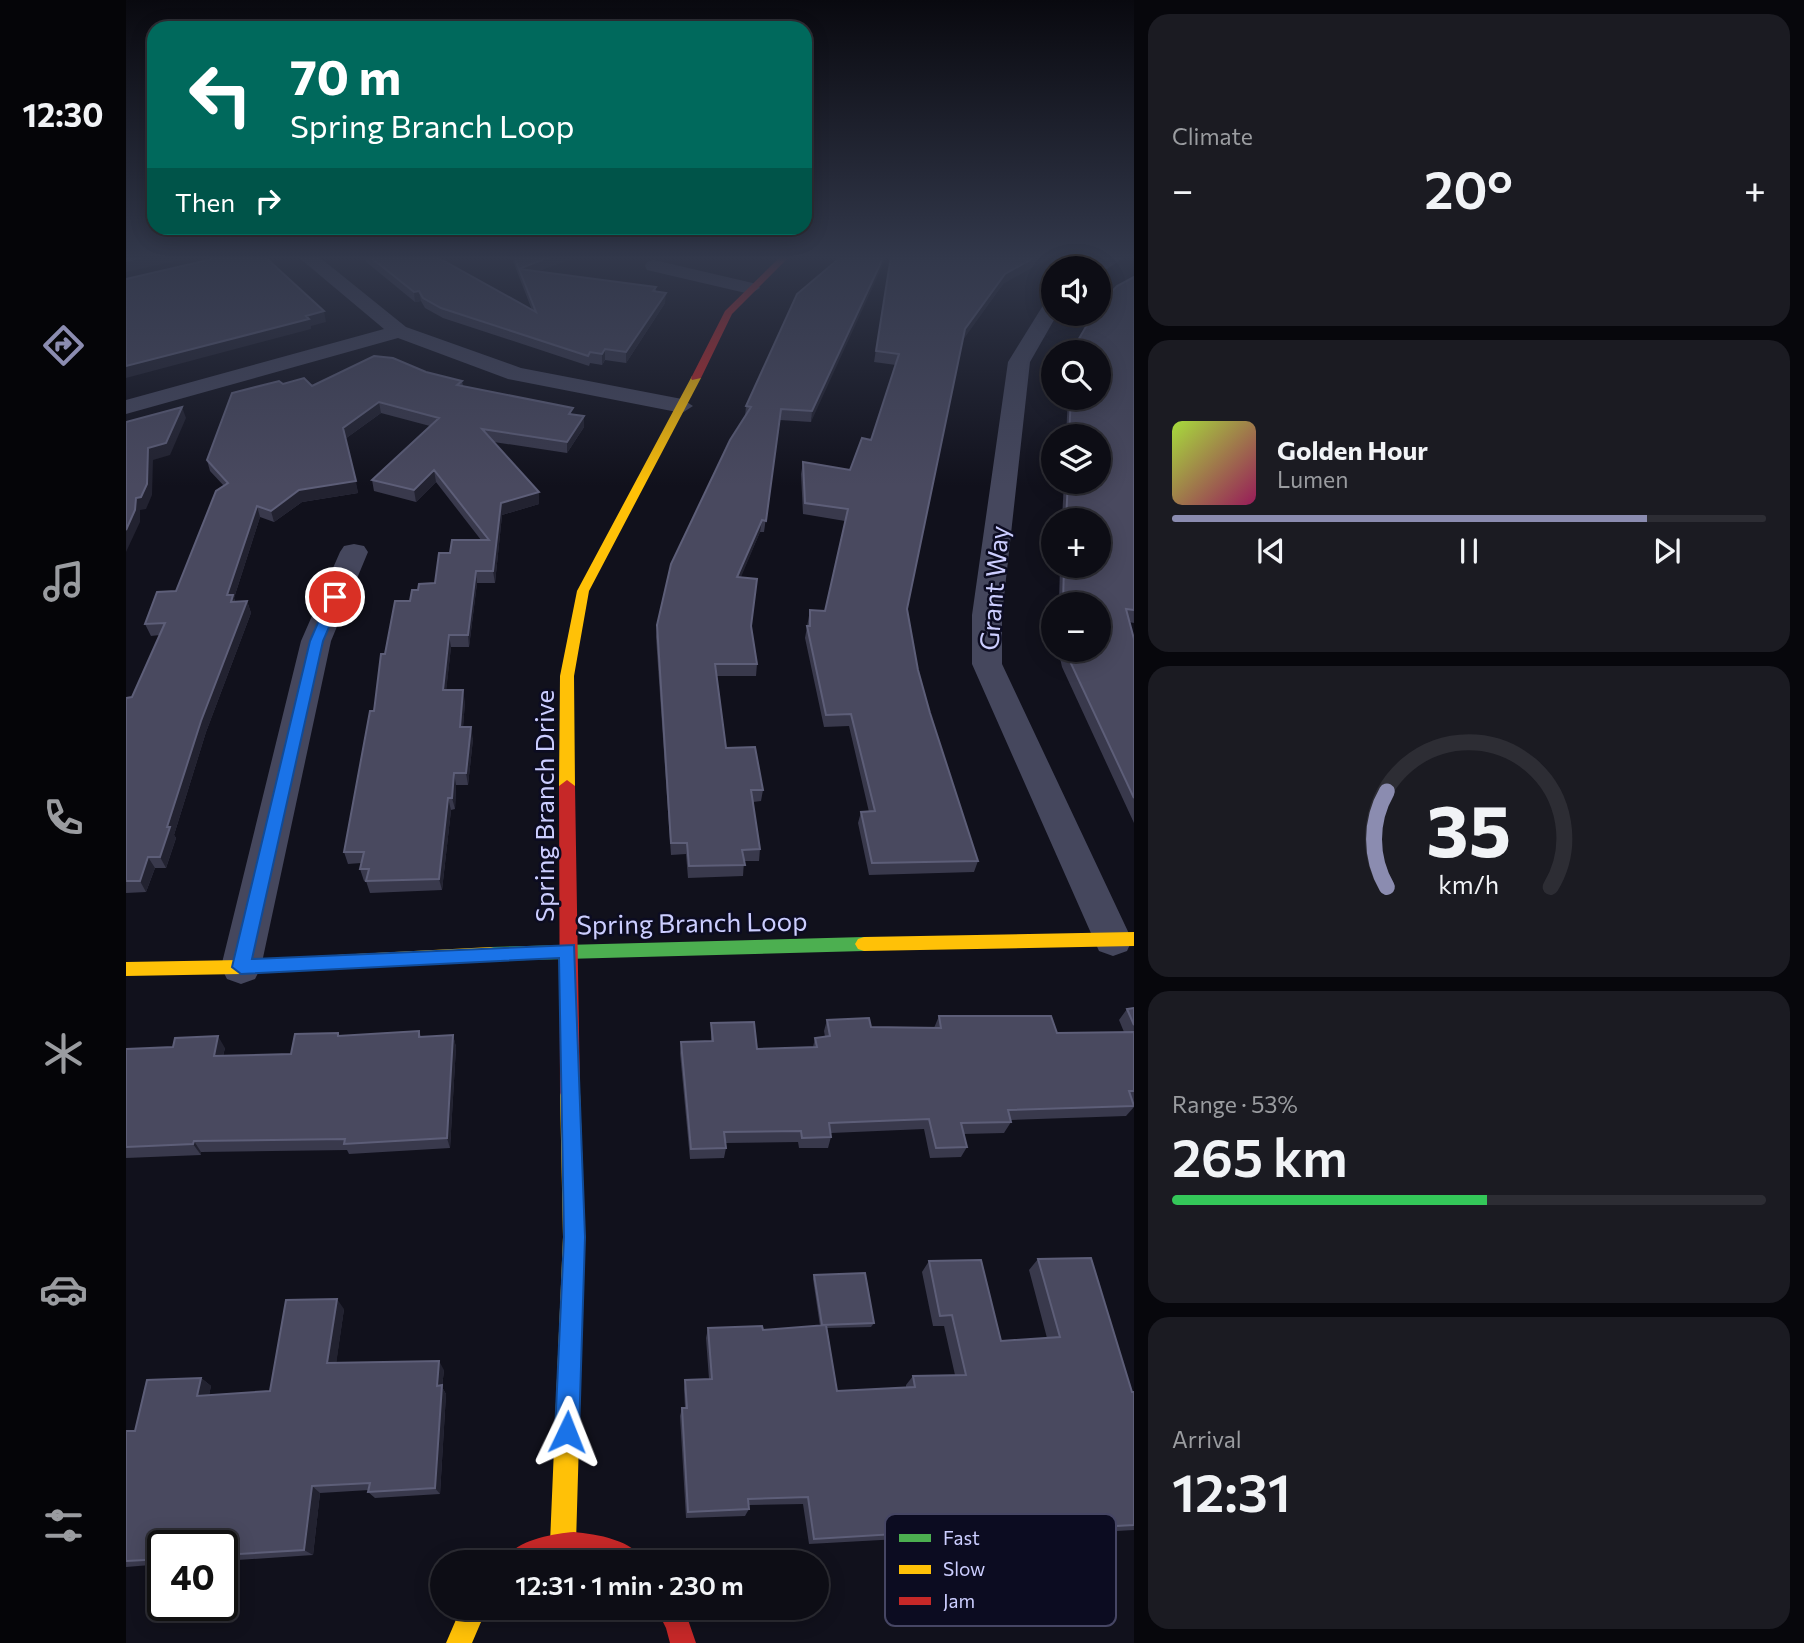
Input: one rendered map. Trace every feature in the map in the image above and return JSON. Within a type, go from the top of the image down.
[{"type":"street","points":[[126,407],[393,333]]},
{"type":"street","points":[[404,333],[516,374],[682,406]]},
{"type":"street","name":"Spring Branch Drive","points":[[563,1544],[575,1237],[567,950],[567,676],[583,591],[718,333]]},
{"type":"street","name":"Grant Way","points":[[1036,333],[1019,362],[987,615],[987,664],[1123,939]]},
{"type":"street","points":[[241,967],[316,641],[354,552]]},
{"type":"street","name":"Spring Branch Loop","points":[[126,969],[241,967],[567,950],[1123,939]]},
{"type":"street","points":[[543,1550],[563,1544],[597,1546],[605,1550]]},
{"type":"street","points":[[459,1643],[469,1620]]},
{"type":"street","points":[[676,1620],[683,1643]]},
{"type":"building","points":[[126,333],[256,333],[126,366]]},
{"type":"building","points":[[517,333],[639,333],[626,352],[605,349],[602,354],[590,352],[588,356]]},
{"type":"building","points":[[779,333],[848,333],[812,411],[781,409],[766,521],[762,520],[737,577],[757,579],[751,626],[757,664],[715,664],[726,748],[755,747],[763,790],[751,790],[760,849],[742,850],[745,865],[689,866],[687,843],[671,843],[657,625],[671,564],[730,440],[751,407],[746,406]]},
{"type":"building","points":[[879,333],[964,333],[907,609],[918,670],[930,713],[978,861],[872,863],[861,812],[875,811],[851,714],[826,715],[807,626],[810,626],[810,610],[825,611],[848,509],[805,503],[803,462],[850,470],[862,438],[871,440],[899,354],[876,351]]},
{"type":"building","points":[[1082,333],[1134,333],[1134,610],[1126,609],[1134,639],[1134,798],[1070,662],[1111,662],[1111,592],[1063,592],[1064,578],[1111,578],[1111,508],[1067,508],[1067,494],[1111,494],[1111,424],[1070,424],[1070,410],[1111,410],[1111,340],[1078,340]]},
{"type":"building","points":[[374,356],[393,358],[426,372],[462,381],[457,385],[573,408],[569,414],[584,416],[567,442],[482,429],[539,492],[501,503],[493,571],[476,571],[468,635],[449,635],[443,690],[463,690],[460,727],[471,727],[466,773],[454,773],[452,798],[448,798],[439,879],[366,881],[369,869],[360,869],[364,852],[344,852],[370,711],[374,711],[381,654],[385,654],[395,601],[410,601],[412,590],[418,590],[419,584],[435,583],[439,553],[450,553],[452,540],[489,540],[434,470],[414,490],[372,480],[439,418],[379,402],[343,428],[356,481],[299,490],[271,511],[257,506],[227,595],[233,595],[231,602],[247,601],[201,721],[160,857],[148,857],[140,881],[126,881],[126,698],[132,697],[165,623],[145,624],[157,592],[176,591],[216,491],[228,483],[207,460],[232,393],[279,381],[283,384],[304,378],[312,386]]},
{"type":"building","points":[[182,407],[166,443],[148,448],[147,484],[141,497],[136,498],[135,510],[126,530],[126,422]]},
{"type":"building","points":[[1134,1008],[1134,1025],[1127,1009]]},
{"type":"building","points":[[939,1016],[1051,1016],[1057,1033],[1134,1032],[1134,1091],[1129,1091],[1134,1106],[1008,1110],[1011,1122],[961,1123],[967,1147],[936,1148],[929,1119],[829,1123],[831,1137],[802,1138],[801,1131],[724,1132],[726,1148],[691,1149],[681,1042],[713,1041],[711,1023],[754,1022],[757,1049],[817,1047],[815,1038],[830,1036],[827,1020],[869,1018],[871,1027],[941,1028]]},
{"type":"building","points":[[419,1031],[419,1037],[453,1035],[447,1138],[344,1144],[345,1139],[194,1141],[193,1144],[126,1147],[126,1049],[173,1047],[175,1038],[218,1036],[214,1056],[291,1054],[295,1034],[338,1033],[338,1036]]},
{"type":"building","points":[[1091,1258],[1134,1392],[1134,1525],[1116,1526],[1116,1514],[885,1514],[885,1535],[814,1539],[808,1497],[748,1499],[749,1509],[688,1512],[682,1408],[687,1408],[685,1380],[712,1379],[708,1328],[762,1326],[763,1330],[826,1325],[837,1391],[915,1387],[913,1376],[966,1375],[952,1315],[940,1316],[929,1261],[981,1260],[1001,1341],[1060,1337],[1038,1259]]},
{"type":"building","points":[[865,1273],[874,1323],[822,1325],[814,1275]]},
{"type":"building","points":[[337,1299],[327,1363],[439,1361],[437,1386],[442,1385],[435,1488],[368,1492],[370,1483],[312,1486],[304,1550],[238,1554],[238,1530],[147,1530],[147,1560],[126,1561],[126,1431],[135,1431],[147,1380],[201,1378],[197,1396],[270,1391],[286,1300]]},
{"type":"traffic: fast","points":[[491,954],[864,944]]},
{"type":"traffic: slow","points":[[567,786],[567,676],[583,591],[696,378]]},
{"type":"traffic: slow","points":[[864,944],[1134,939]]},
{"type":"traffic: slow","points":[[126,969],[241,967],[491,954]]},
{"type":"traffic: slow","points":[[563,1543],[574,1237],[570,1093]]},
{"type":"traffic: slow","points":[[459,1643],[469,1620]]},
{"type":"traffic: jam","points":[[696,378],[718,333]]},
{"type":"traffic: jam","points":[[567,786],[570,1093]]},
{"type":"traffic: jam","points":[[542,1550],[574,1545],[606,1550]]},
{"type":"traffic: jam","points":[[676,1620],[683,1643]]},
{"type":"route","points":[[335,597],[316,641],[241,967],[567,950],[575,1237],[567,1432]]}]
